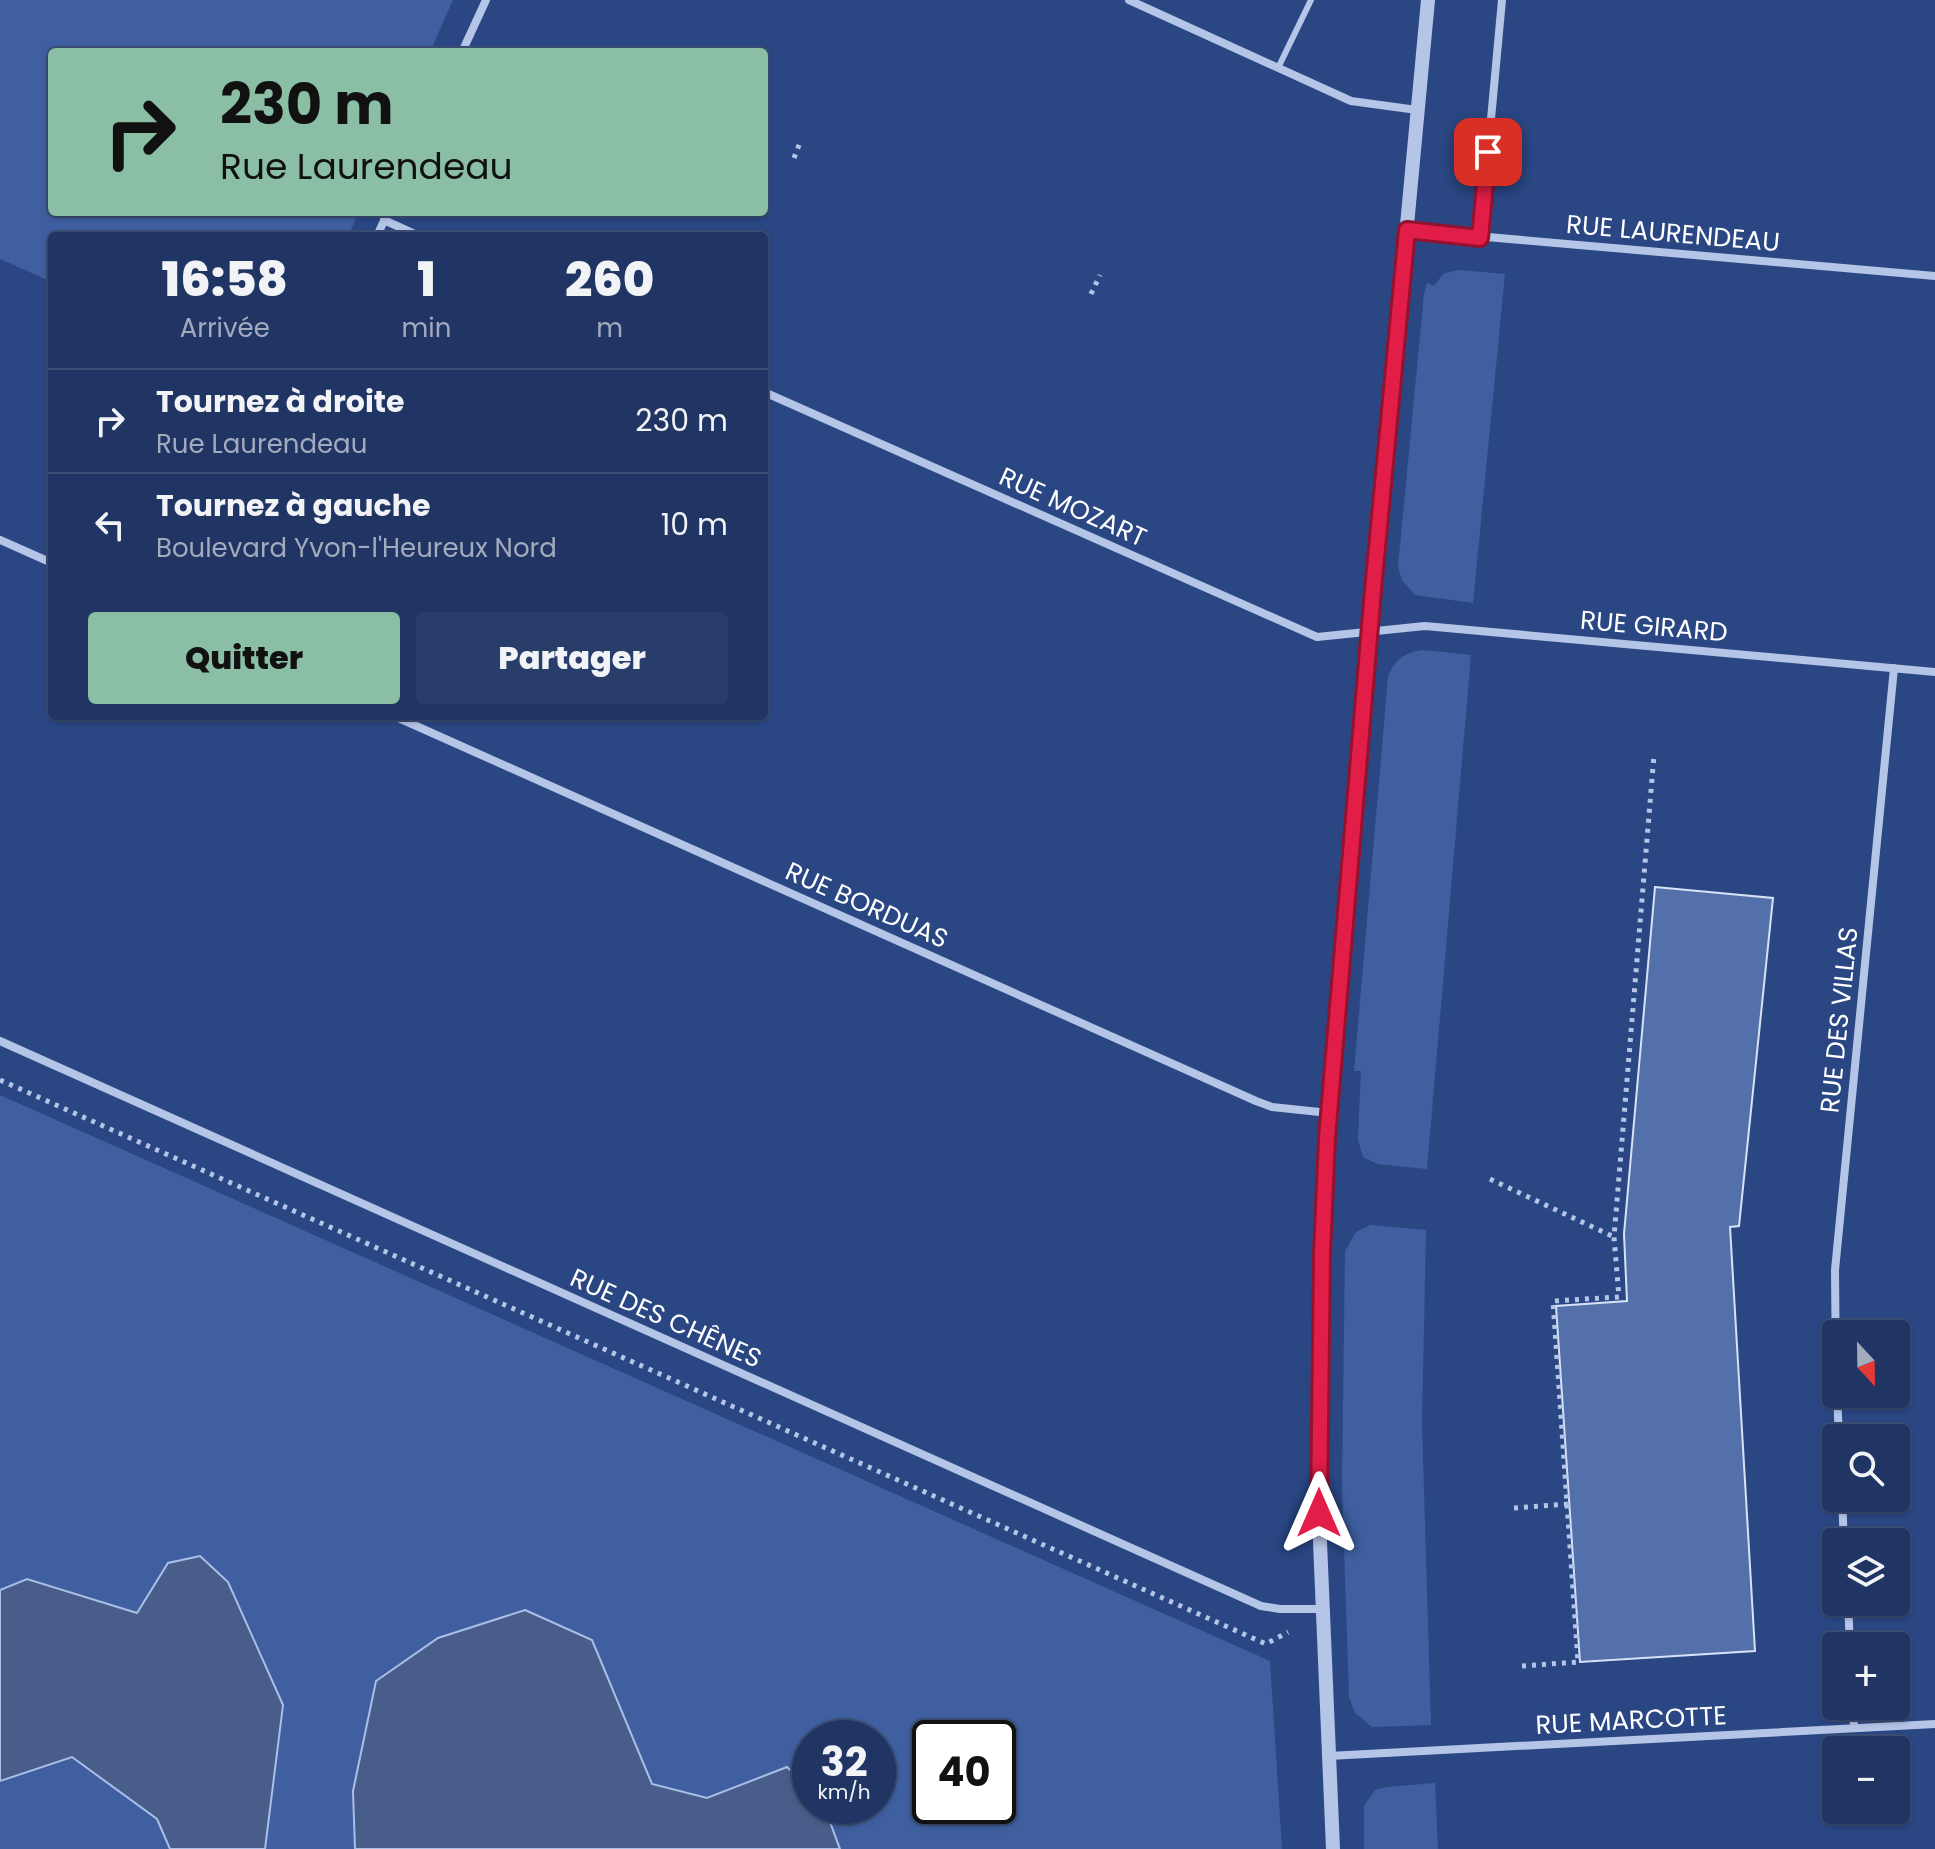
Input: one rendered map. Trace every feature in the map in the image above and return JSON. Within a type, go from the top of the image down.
[{"type":"street","points":[[464,48],[486,0]]},
{"type":"street","points":[[1129,0],[1351,101],[1417,110]]},
{"type":"street","points":[[1333,1849],[1321,1609],[1322,1253],[1329,1113],[1428,0]]},
{"type":"street","points":[[1480,238],[1502,0]]},
{"type":"street","points":[[386,216],[412,232]]},
{"type":"street","name":"RUE LAURENDEAU","points":[[1407,230],[1935,276]]},
{"type":"street","name":"RUE MOZART","points":[[768,394],[1317,637],[1370,633]]},
{"type":"street","points":[[0,540],[48,561]]},
{"type":"street","name":"RUE GIRARD","points":[[1370,633],[1425,626],[1935,672]]},
{"type":"street","name":"RUE DES VILLAS","points":[[1834,1320],[1837,1244],[1894,668]]},
{"type":"street","name":"RUE BORDUAS","points":[[403,720],[1256,1101],[1272,1107],[1329,1113]]},
{"type":"street","name":"RUE DES CHÊNES","points":[[0,1041],[1261,1606],[1321,1609]]},
{"type":"street","points":[[1854,1720],[1854,1728]]},
{"type":"street","name":"RUE MARCOTTE","points":[[1328,1756],[1935,1724]]},
{"type":"lane","points":[[1278,68],[1311,0]]},
{"type":"path","points":[[794,158],[801,140]]},
{"type":"path","points":[[1091,294],[1100,275]]},
{"type":"path","points":[[1522,1666],[1578,1662],[1553,1301],[1619,1297],[1614,1237],[1654,755]]},
{"type":"path","name":"RUE DES CHÊNES","points":[[0,1080],[1266,1644]]},
{"type":"path","points":[[1490,1179],[1614,1237]]},
{"type":"path","points":[[1616,1218],[1625,1218]]},
{"type":"path","points":[[1617,1270],[1626,1269]]},
{"type":"path","points":[[1514,1508],[1568,1504]]},
{"type":"shaded area","points":[[0,0],[453,0],[432,48],[48,48],[48,216],[357,216],[350,232],[48,232],[48,280],[0,259]]},
{"type":"shaded area","points":[[1460,270],[1505,274],[1473,603],[1415,595],[1402,580],[1398,567],[1424,294],[1427,283],[1434,286],[1444,273]]},
{"type":"shaded area","points":[[1423,650],[1471,655],[1427,1169],[1377,1164],[1363,1157],[1358,1140],[1361,1071],[1354,1071],[1388,677],[1401,658]]},
{"type":"shaded area","points":[[0,1095],[1270,1661],[1282,1849],[0,1849]]},
{"type":"shaded area","points":[[1371,1225],[1426,1230],[1422,1423],[1431,1725],[1372,1727],[1355,1713],[1349,1697],[1342,1488],[1345,1251],[1356,1232]]},
{"type":"shaded area","points":[[200,1556],[228,1582],[283,1705],[265,1849],[170,1849],[157,1819],[72,1757],[0,1781],[0,1590],[27,1579],[137,1613],[168,1563]]},
{"type":"shaded area","points":[[525,1610],[592,1640],[652,1784],[707,1798],[787,1767],[792,1772],[792,1824],[831,1824],[840,1849],[355,1849],[353,1791],[376,1681],[438,1638]]},
{"type":"shaded area","points":[[1435,1783],[1438,1849],[1364,1849],[1364,1806],[1375,1790]]},
{"type":"building","points":[[1655,887],[1773,898],[1739,1226],[1730,1227],[1755,1651],[1580,1662],[1556,1306],[1627,1301],[1624,1234]]},
{"type":"route","points":[[1319,1513],[1322,1253],[1327,1138],[1407,230],[1480,238],[1488,152]]}]
